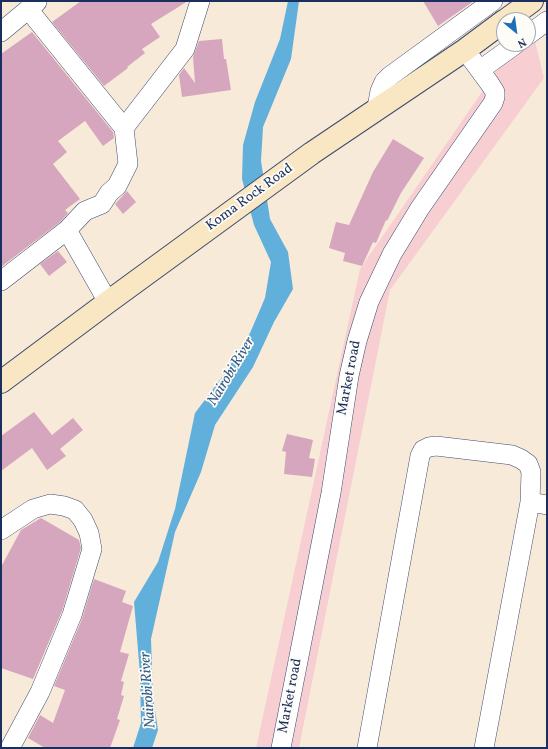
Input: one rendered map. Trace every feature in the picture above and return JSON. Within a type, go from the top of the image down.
[{"type":"main road","name":"Koma Rock Road","points":[[517,12],[532,1]]},
{"type":"main road","name":"Koma Rock Road","points":[[1,382],[312,153],[496,28]]},
{"type":"street","points":[[124,128],[185,49],[200,1]]},
{"type":"street","points":[[377,108],[380,90],[384,82],[390,76],[493,1]]},
{"type":"street","points":[[1,32],[33,5],[124,128],[128,164],[117,186],[109,193],[102,204],[85,211],[67,230],[1,281]]},
{"type":"street","points":[[536,29],[547,21]]},
{"type":"street","name":"Market road","points":[[281,748],[331,494],[349,376],[356,341],[369,302],[392,254],[420,208],[493,103],[495,97],[495,92],[465,50]]},
{"type":"street","points":[[480,70],[505,52]]},
{"type":"street","points":[[67,230],[108,302]]},
{"type":"street","points":[[367,748],[420,456],[423,450],[436,446],[512,455],[521,459],[528,464],[538,504],[484,748]]},
{"type":"street","points":[[1,530],[33,510],[50,504],[64,506],[75,510],[83,520],[89,533],[92,549],[72,615],[40,692],[10,748]]},
{"type":"shaded area","points":[[536,45],[544,78],[390,290],[299,748],[256,748],[360,269],[509,52],[536,52]]},
{"type":"water","name":"Nairobi River","points":[[288,1],[299,1],[291,59],[263,127],[261,161],[270,219],[288,252],[293,289],[274,322],[253,367],[215,425],[201,472],[175,532],[151,639],[153,697],[158,730],[152,748],[133,748],[141,723],[140,674],[134,602],[158,562],[175,509],[195,413],[226,372],[250,333],[265,298],[271,262],[254,225],[242,179],[243,145],[255,102],[280,39]]},
{"type":"building","points":[[81,1],[188,1],[151,24],[160,37],[142,49],[145,53],[104,86],[52,22]]},
{"type":"building","points":[[423,1],[474,1],[438,26]]},
{"type":"building","points":[[32,32],[113,132],[114,138],[103,146],[85,121],[58,141],[67,152],[53,164],[80,199],[65,210],[68,213],[60,222],[1,267],[1,54]]},
{"type":"building","points":[[222,39],[224,59],[226,59],[231,90],[182,97],[179,75],[184,68],[195,83],[193,57],[199,41]]},
{"type":"building","points":[[393,139],[424,158],[401,193],[387,221],[386,220],[376,243],[373,242],[362,266],[343,261],[345,253],[329,248],[336,222],[349,225],[373,172]]},
{"type":"building","points":[[127,191],[136,202],[123,214],[115,204]]},
{"type":"building","points":[[58,251],[67,262],[49,276],[40,264]]},
{"type":"building","points":[[34,412],[52,435],[73,418],[83,430],[60,449],[66,456],[47,470],[32,448],[1,471],[1,436]]},
{"type":"building","points":[[287,434],[313,440],[309,458],[315,459],[312,477],[284,474],[286,452],[282,451]]},
{"type":"building","points":[[41,518],[79,540],[81,548],[62,611],[33,679],[1,668],[1,567],[21,530]]},
{"type":"building","points":[[94,579],[126,591],[122,602],[133,606],[120,652],[129,654],[121,681],[124,682],[121,695],[124,696],[117,719],[120,720],[110,748],[45,748],[28,738],[40,715],[53,723],[65,690],[54,686],[82,619]]}]
